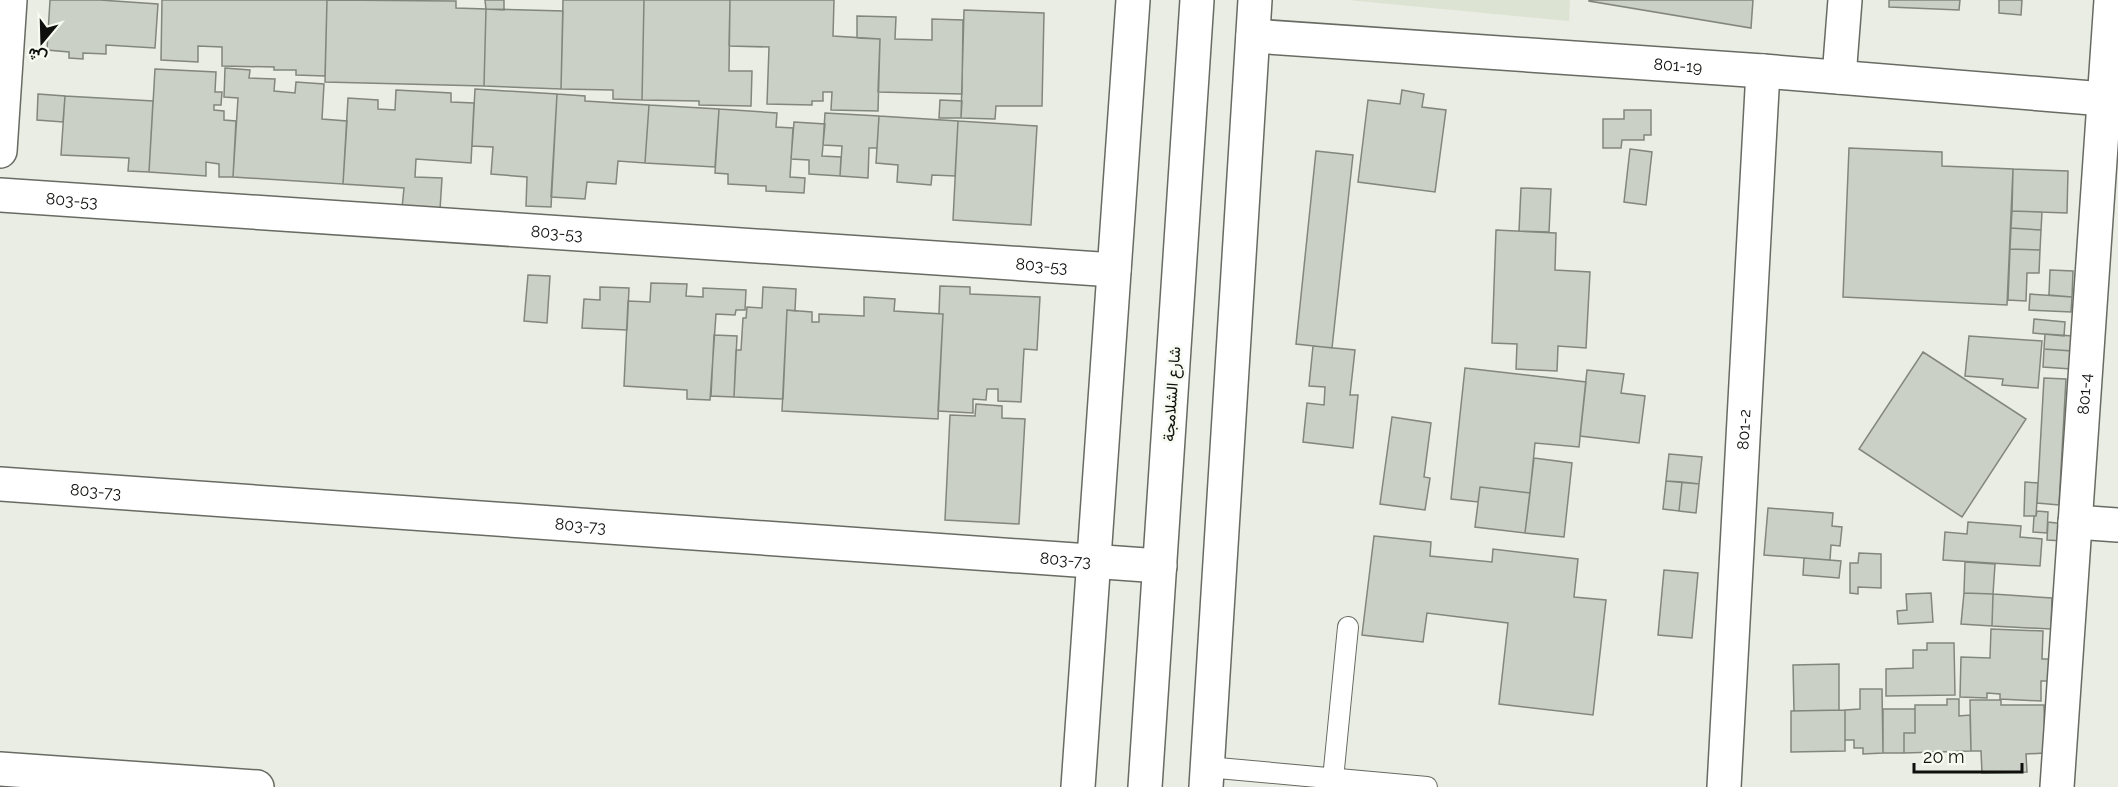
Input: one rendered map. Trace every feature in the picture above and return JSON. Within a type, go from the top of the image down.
[{"type":"street","points":[[0,151],[10,0]]},
{"type":"street","points":[[1078,787],[1133,0]]},
{"type":"street","name":"شارع الشلامجة","points":[[1146,787],[1197,0]]},
{"type":"street","points":[[1207,777],[1255,0]]},
{"type":"street","points":[[1839,77],[1845,0]]},
{"type":"street","name":"801-4","points":[[2057,787],[2075,522],[2106,237],[2104,99],[2111,0]]},
{"type":"street","name":"801-19","points":[[1253,36],[1763,71],[2104,99]]},
{"type":"street","name":"801-2","points":[[1724,787],[1763,71]]},
{"type":"street","name":"803-53","points":[[0,195],[1114,270]]},
{"type":"street","name":"803-73","points":[[0,484],[1160,566]]},
{"type":"street","points":[[2075,522],[2118,525]]},
{"type":"street","points":[[0,769],[257,787]]},
{"type":"lane","points":[[1333,779],[1348,627]]},
{"type":"lane","points":[[1207,777],[1333,779],[1427,787]]},
{"type":"shaded area","points":[[1348,0],[1570,0],[1569,21]]},
{"type":"building","points":[[50,0],[100,0],[158,4],[155,48],[106,45],[106,54],[83,53],[83,59],[69,58],[69,52],[47,50]]},
{"type":"building","points":[[162,0],[327,0],[325,76],[296,75],[296,70],[274,70],[274,67],[222,66],[222,47],[198,46],[198,62],[161,60]]},
{"type":"building","points":[[327,0],[456,1],[456,8],[486,9],[484,86],[325,82]]},
{"type":"building","points":[[485,0],[504,0],[504,10],[486,9]]},
{"type":"building","points":[[563,0],[644,0],[642,100],[613,99],[613,90],[561,89]]},
{"type":"building","points":[[644,0],[730,0],[729,71],[752,71],[751,106],[699,105],[699,101],[642,100]]},
{"type":"building","points":[[730,0],[834,0],[833,36],[880,39],[878,111],[831,110],[832,92],[823,92],[823,101],[812,101],[812,105],[767,104],[769,47],[729,46]]},
{"type":"building","points":[[1753,0],[1751,28],[1589,1]]},
{"type":"building","points":[[1889,0],[1960,0],[1959,10],[1889,7]]},
{"type":"building","points":[[1999,0],[2022,0],[2021,15],[1999,13]]},
{"type":"building","points":[[486,9],[563,11],[561,89],[484,86]]},
{"type":"building","points":[[964,10],[1044,13],[1042,106],[996,106],[995,119],[961,118]]},
{"type":"building","points":[[857,16],[896,17],[895,39],[932,40],[932,19],[963,20],[962,94],[878,92],[880,39],[857,38]]},
{"type":"building","points":[[225,68],[250,70],[249,78],[275,79],[274,91],[295,93],[296,82],[324,84],[322,119],[347,121],[343,184],[233,177],[238,98],[224,97]]},
{"type":"building","points":[[155,69],[216,72],[215,92],[222,92],[221,105],[214,105],[214,110],[224,111],[224,120],[236,121],[233,177],[219,177],[219,164],[206,162],[206,176],[149,172]]},
{"type":"building","points":[[475,89],[557,94],[551,207],[526,206],[527,177],[491,174],[493,147],[472,146]]},
{"type":"building","points":[[396,90],[451,93],[451,102],[474,103],[471,163],[416,159],[415,177],[442,178],[440,210],[402,208],[404,188],[343,184],[348,98],[378,100],[378,109],[395,110]]},
{"type":"building","points":[[1402,90],[1424,94],[1422,107],[1446,110],[1435,192],[1358,182],[1368,100],[1400,104]]},
{"type":"building","points":[[38,94],[65,96],[63,122],[37,120]]},
{"type":"building","points":[[557,94],[585,96],[585,101],[649,105],[645,163],[618,161],[616,184],[587,182],[585,199],[551,197]]},
{"type":"building","points":[[65,96],[153,101],[149,172],[128,171],[129,158],[61,155]]},
{"type":"building","points":[[940,100],[962,101],[961,118],[939,118]]},
{"type":"building","points":[[649,105],[719,109],[715,167],[645,163]]},
{"type":"building","points":[[719,109],[777,113],[776,127],[793,128],[790,177],[805,178],[804,193],[766,191],[766,186],[728,184],[728,174],[715,173]]},
{"type":"building","points":[[1624,110],[1651,110],[1651,135],[1644,135],[1644,140],[1622,140],[1621,148],[1603,148],[1603,119],[1624,119]]},
{"type":"building","points":[[825,113],[879,116],[877,148],[869,148],[868,178],[840,176],[842,146],[823,145]]},
{"type":"building","points":[[879,116],[958,121],[955,176],[932,175],[931,185],[897,182],[898,165],[876,163]]},
{"type":"building","points":[[958,121],[1037,126],[1031,225],[953,220]]},
{"type":"building","points":[[794,122],[825,124],[822,156],[841,157],[840,176],[809,174],[809,160],[791,159]]},
{"type":"building","points":[[1849,148],[1942,152],[1942,166],[2013,169],[2007,305],[1843,297]]},
{"type":"building","points":[[1630,149],[1652,152],[1646,205],[1624,202]]},
{"type":"building","points":[[1316,151],[1353,155],[1332,348],[1296,344]]},
{"type":"building","points":[[2013,169],[2068,171],[2067,213],[2012,211]]},
{"type":"building","points":[[1521,188],[1551,189],[1549,232],[1519,231]]},
{"type":"building","points":[[2012,211],[2042,212],[2041,230],[2011,228]]},
{"type":"building","points":[[2011,228],[2041,230],[2040,250],[2010,249]]},
{"type":"building","points":[[1496,230],[1556,233],[1555,270],[1590,272],[1586,348],[1558,346],[1557,371],[1516,369],[1517,344],[1492,343]]},
{"type":"building","points":[[2010,249],[2040,250],[2039,273],[2027,273],[2026,301],[2008,300]]},
{"type":"building","points":[[2050,270],[2073,271],[2072,297],[2049,295]]},
{"type":"building","points":[[528,275],[550,276],[547,323],[524,321]]},
{"type":"building","points":[[651,283],[687,284],[686,296],[703,297],[703,288],[746,290],[745,310],[736,310],[735,315],[716,314],[710,400],[687,399],[687,390],[624,386],[628,301],[650,302]]},
{"type":"building","points":[[940,286],[970,287],[970,294],[1040,297],[1037,350],[1024,349],[1021,402],[998,401],[998,389],[987,389],[986,400],[973,399],[973,413],[938,411],[943,314],[939,314]]},
{"type":"building","points":[[600,287],[629,288],[627,330],[582,328],[584,299],[600,300]]},
{"type":"building","points":[[763,287],[796,289],[795,311],[787,310],[783,399],[734,397],[736,350],[741,350],[743,318],[746,318],[747,307],[762,308]]},
{"type":"building","points":[[2030,294],[2072,297],[2071,312],[2029,310]]},
{"type":"building","points":[[864,297],[895,299],[894,311],[943,314],[938,419],[782,411],[787,310],[812,312],[812,322],[819,322],[819,314],[864,316]]},
{"type":"building","points":[[2034,319],[2065,322],[2064,336],[2033,333]]},
{"type":"building","points":[[2045,334],[2073,336],[2072,351],[2044,349]]},
{"type":"building","points":[[714,335],[737,336],[734,397],[711,396]]},
{"type":"building","points":[[1969,336],[2042,341],[2038,388],[2002,385],[2003,379],[1965,376]]},
{"type":"building","points":[[1313,346],[1355,350],[1350,395],[1358,395],[1353,448],[1303,442],[1307,403],[1324,405],[1325,387],[1309,386]]},
{"type":"building","points":[[2044,349],[2072,351],[2071,369],[2043,367]]},
{"type":"building","points":[[1923,352],[2026,419],[1962,517],[1859,449]]},
{"type":"building","points":[[1465,368],[1586,382],[1579,447],[1535,443],[1530,493],[1480,487],[1478,502],[1451,499]]},
{"type":"building","points":[[1587,370],[1624,374],[1621,393],[1645,396],[1639,443],[1580,436]]},
{"type":"building","points":[[2044,378],[2066,379],[2059,505],[2037,503]]},
{"type":"building","points":[[976,404],[1002,406],[1002,418],[1025,419],[1019,524],[945,520],[950,415],[975,416]]},
{"type":"building","points":[[1392,417],[1431,423],[1424,477],[1430,478],[1425,510],[1380,504]]},
{"type":"building","points":[[1669,454],[1702,457],[1699,484],[1666,481]]},
{"type":"building","points":[[1534,458],[1572,463],[1564,537],[1525,533]]},
{"type":"building","points":[[1666,481],[1682,482],[1679,511],[1663,509]]},
{"type":"building","points":[[1682,482],[1699,484],[1696,513],[1679,511]]},
{"type":"building","points":[[2025,482],[2038,483],[2036,516],[2024,516]]},
{"type":"building","points":[[1480,487],[1530,493],[1525,533],[1475,527]]},
{"type":"building","points":[[1768,508],[1833,513],[1832,526],[1842,527],[1840,546],[1831,545],[1830,560],[1764,555]]},
{"type":"building","points":[[2037,511],[2048,512],[2047,533],[2033,532],[2034,516]]},
{"type":"building","points":[[1968,522],[2021,526],[2020,537],[2042,539],[2040,566],[1943,560],[1945,532],[1967,534]]},
{"type":"building","points":[[2048,522],[2064,524],[2063,541],[2047,540]]},
{"type":"building","points":[[1374,536],[1431,542],[1430,556],[1492,562],[1493,549],[1578,559],[1574,597],[1606,600],[1593,715],[1499,704],[1508,623],[1427,613],[1423,642],[1362,635]]},
{"type":"building","points":[[1859,553],[1881,554],[1881,588],[1858,587],[1858,594],[1850,593],[1850,563],[1858,563]]},
{"type":"building","points":[[1804,558],[1841,561],[1839,578],[1803,575]]},
{"type":"building","points":[[1965,562],[1995,564],[1993,594],[1964,593]]},
{"type":"building","points":[[1664,570],[1698,573],[1692,638],[1658,635]]},
{"type":"building","points":[[1931,593],[1933,622],[1898,624],[1897,611],[1907,610],[1906,594]]},
{"type":"building","points":[[1964,593],[1993,594],[1992,626],[1961,624]]},
{"type":"building","points":[[1993,594],[2052,598],[2051,629],[1992,626]]},
{"type":"building","points":[[1991,629],[2043,631],[2042,659],[2053,659],[2053,681],[2041,681],[2041,701],[2000,699],[2000,694],[1987,693],[1987,698],[1960,697],[1961,657],[1990,658]]},
{"type":"building","points":[[1927,643],[1954,643],[1955,695],[1886,696],[1886,669],[1913,668],[1913,650],[1927,650]]},
{"type":"building","points":[[1839,664],[1839,710],[1794,711],[1793,665]]},
{"type":"building","points":[[1860,689],[1882,689],[1883,753],[1863,754],[1863,748],[1854,748],[1854,740],[1845,740],[1845,710],[1860,709]]},
{"type":"building","points":[[1947,699],[1959,699],[1959,716],[1970,715],[1971,751],[1904,753],[1904,733],[1915,733],[1915,705],[1947,705]]},
{"type":"building","points":[[1970,700],[2001,700],[2001,705],[2044,705],[2045,753],[2026,754],[2027,772],[1982,773],[1981,751],[1971,751]]},
{"type":"building","points":[[1883,709],[1915,709],[1915,733],[1904,733],[1904,753],[1883,753]]},
{"type":"building","points":[[1845,710],[1845,751],[1791,752],[1791,711]]}]
